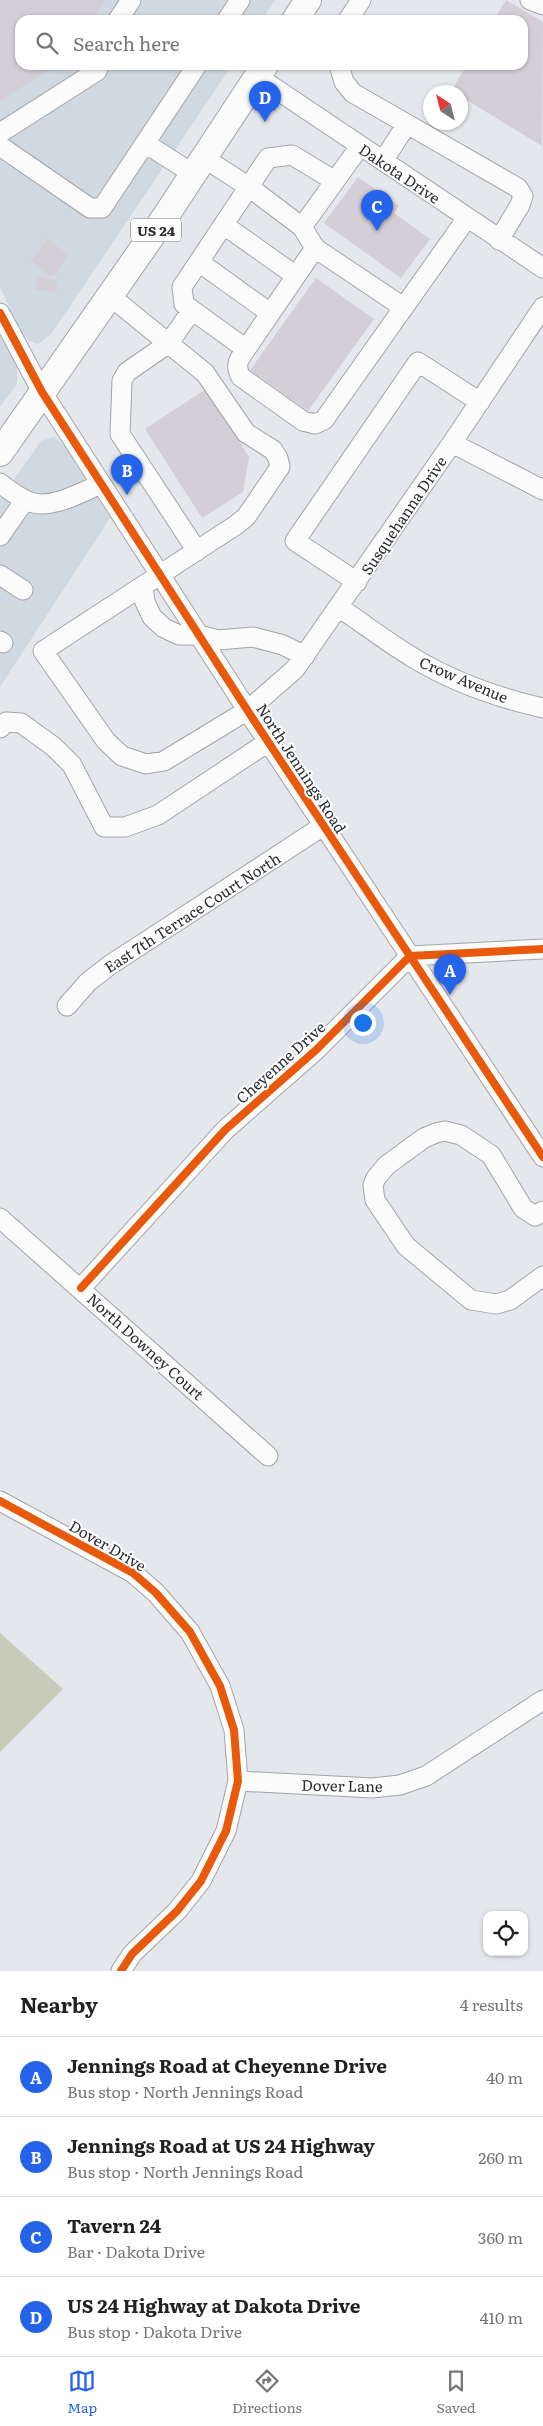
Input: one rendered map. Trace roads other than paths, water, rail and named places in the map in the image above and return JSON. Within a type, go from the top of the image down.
[{"type":"highway","points":[[298,15],[308,0]]},
{"type":"highway","name":"US 24","points":[[0,453],[110,296],[261,71]]},
{"type":"street","points":[[121,15],[131,0]]},
{"type":"street","points":[[230,15],[240,0]]},
{"type":"street","points":[[351,15],[361,0]]},
{"type":"street","points":[[530,0],[543,6]]},
{"type":"street","points":[[0,133],[96,70]]},
{"type":"street","points":[[0,146],[90,208],[102,208],[194,70]]},
{"type":"street","points":[[340,70],[344,82],[353,93],[518,188],[523,196],[520,205],[499,240]]},
{"type":"street","name":"Dakota Drive","points":[[261,71],[360,146],[543,268]]},
{"type":"street","points":[[383,161],[407,124]]},
{"type":"street","points":[[145,143],[249,187],[302,227],[315,248],[403,308]]},
{"type":"street","points":[[302,227],[360,146]]},
{"type":"street","points":[[246,349],[184,304],[182,288],[268,158],[292,155],[335,181]]},
{"type":"street","points":[[315,248],[236,364],[236,369],[241,377],[303,421],[316,424],[324,420],[467,218]]},
{"type":"street","points":[[224,225],[296,276]]},
{"type":"street","points":[[199,262],[270,313]]},
{"type":"street","points":[[110,296],[205,373],[246,433],[273,450],[280,466],[246,516],[143,586],[145,602],[152,617],[164,628],[179,634],[199,635],[218,640],[253,637],[282,645],[305,656]]},
{"type":"street","name":"Susquehanna Drive","points":[[143,586],[43,651],[106,741],[122,756],[146,764],[164,761],[248,710],[295,669],[340,608],[543,307]]},
{"type":"street","points":[[192,310],[169,343],[127,372],[122,380],[120,434],[197,551]]},
{"type":"street","name":"North Jennings Road","points":[[0,313],[42,392],[101,484],[323,826],[543,1157]]},
{"type":"street","points":[[357,582],[295,541],[418,362],[480,402]]},
{"type":"street","points":[[452,444],[543,490]]},
{"type":"street","points":[[0,483],[25,500],[43,504],[60,500],[101,484]]},
{"type":"street","points":[[0,536],[25,500]]},
{"type":"street","points":[[0,575],[22,590]]},
{"type":"street","name":"Crow Avenue","points":[[340,608],[413,658],[452,678],[502,697],[543,708]]},
{"type":"street","points":[[0,728],[6,722],[22,724],[54,747],[72,765],[104,828],[125,827],[158,815],[268,742]]},
{"type":"street","name":"East 7th Terrace Court North","points":[[66,1006],[88,982],[110,965],[323,826]]},
{"type":"street","points":[[410,956],[543,949]]},
{"type":"street","name":"Cheyenne Drive","points":[[81,1288],[224,1130],[316,1050],[410,956]]},
{"type":"street","points":[[543,1211],[535,1216],[523,1208],[490,1155],[461,1135],[445,1131],[424,1138],[387,1165],[376,1178],[373,1185],[375,1200],[406,1246],[471,1300],[496,1304],[510,1300],[543,1276]]},
{"type":"street","name":"North Downey Court","points":[[0,1218],[268,1456]]},
{"type":"street","name":"Dover Drive","points":[[0,1501],[133,1573],[156,1593],[190,1632],[220,1686],[234,1730],[238,1782],[226,1831],[201,1881],[178,1911],[132,1954],[121,1971]]},
{"type":"street","name":"Dover Lane","points":[[238,1782],[372,1788],[400,1785],[426,1776],[543,1700]]},
{"type":"place","name":"US 24 Highway at Dakota Drive","points":[[265,122]]},
{"type":"place","name":"Tavern 24","points":[[377,231]]},
{"type":"place","name":"Jennings Road at US 24 Highway","points":[[127,495]]},
{"type":"place","name":"Jennings Road at Cheyenne Drive","points":[[450,995]]}]
